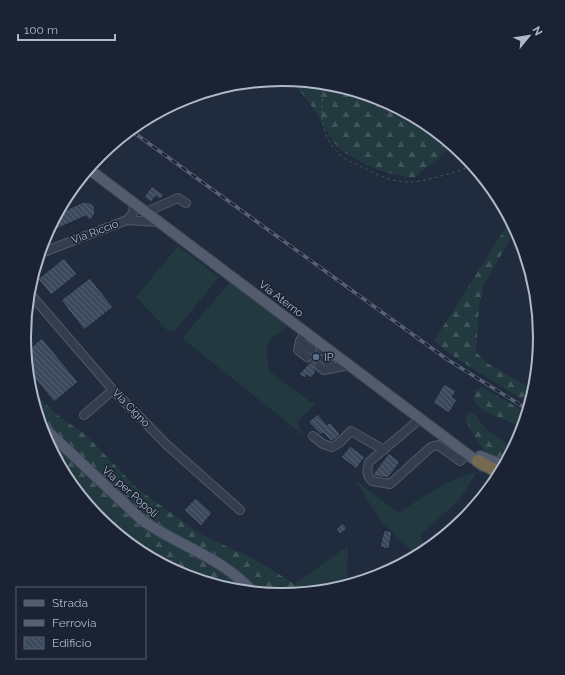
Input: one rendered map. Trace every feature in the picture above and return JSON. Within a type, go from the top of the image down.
[{"type":"highway","points":[[478,462],[496,471]]},
{"type":"main road","name":"Via Aterno","points":[[93,172],[159,222],[302,337],[349,365],[478,462],[493,476]]},
{"type":"main road","name":"Via per Popoli","points":[[50,433],[142,520],[154,529],[225,566],[239,577],[248,587]]},
{"type":"main road","name":"Via Aterno","points":[[459,448],[499,464]]},
{"type":"lane","points":[[146,212],[178,198],[186,203]]},
{"type":"lane","name":"Via Riccio","points":[[127,220],[133,213],[134,203]]},
{"type":"lane","name":"Via Riccio","points":[[46,251],[127,220],[159,222]]},
{"type":"lane","name":"Via Cigno","points":[[34,298],[113,390],[168,446],[240,510]]},
{"type":"lane","points":[[302,337],[298,350],[309,353]]},
{"type":"lane","points":[[321,363],[324,370],[349,365]]},
{"type":"lane","points":[[84,415],[113,390]]},
{"type":"lane","points":[[420,419],[370,462],[367,470],[372,481],[390,484],[431,447],[438,445],[460,461],[467,454]]},
{"type":"lane","points":[[313,436],[323,444],[332,447],[339,443],[351,431],[384,450]]},
{"type":"path","points":[[324,90],[322,98],[324,130],[329,142],[341,156],[377,175],[407,182],[448,174],[467,167]]},
{"type":"green space","points":[[297,87],[332,91],[379,105],[422,128],[449,149],[414,178],[384,172],[364,164],[338,147],[311,105]]},
{"type":"green space","points":[[507,225],[513,236],[484,284],[479,306],[476,352],[487,363],[529,388],[525,401],[456,358],[434,341]]},
{"type":"green space","points":[[178,246],[219,277],[175,331],[168,331],[136,297]]},
{"type":"green space","points":[[230,282],[288,325],[273,337],[268,344],[267,352],[269,371],[312,403],[316,403],[297,422],[304,436],[182,338]]},
{"type":"green space","points":[[481,387],[523,410],[518,425],[487,413],[481,409],[476,404],[473,397],[476,390]]},
{"type":"green space","points":[[39,397],[56,414],[87,436],[139,490],[202,535],[254,559],[301,588],[282,589],[254,587],[242,574],[156,526],[118,494],[48,428]]},
{"type":"green space","points":[[469,412],[474,414],[487,430],[509,446],[501,462],[488,458],[472,433],[466,416]]},
{"type":"green space","points":[[54,442],[100,486],[223,569],[242,586],[202,576],[186,570],[143,547],[129,537],[93,503],[83,491],[73,477]]},
{"type":"green space","points":[[477,472],[459,500],[421,534],[424,546],[413,552],[381,521],[355,480],[399,513],[427,494],[466,475]]},
{"type":"green space","points":[[348,546],[347,580],[315,587],[301,588],[294,584]]},
{"type":"building","points":[[152,186],[164,195],[160,199],[156,196],[151,202],[144,197]]},
{"type":"building","points":[[83,202],[90,203],[94,206],[95,213],[89,220],[86,216],[55,229],[66,210]]},
{"type":"building","points":[[64,258],[77,274],[51,295],[38,279]]},
{"type":"building","points":[[90,278],[113,307],[84,330],[61,300]]},
{"type":"building","points":[[42,338],[78,382],[54,402],[34,378],[32,347]]},
{"type":"building","points":[[317,349],[323,354],[314,365],[316,372],[311,378],[307,375],[304,378],[299,374],[312,360],[312,355],[316,354]]},
{"type":"building","points":[[444,384],[456,391],[452,397],[457,400],[449,413],[433,403]]},
{"type":"building","points":[[318,414],[327,425],[330,422],[340,434],[336,439],[331,441],[323,433],[321,435],[308,422]]},
{"type":"building","points":[[350,446],[365,457],[356,469],[341,457]]},
{"type":"building","points":[[389,453],[400,462],[388,478],[375,476],[373,474]]},
{"type":"building","points":[[196,498],[212,513],[201,526],[184,510]]},
{"type":"building","points":[[343,523],[347,529],[340,534],[336,529]]},
{"type":"building","points":[[384,530],[392,532],[389,549],[380,547]]},
{"type":"tunnel","points":[[312,350],[324,359]]},
{"type":"tunnel","points":[[307,357],[319,366]]},
{"type":"railway","points":[[135,134],[448,360],[524,407]]},
{"type":"place","name":"IP","points":[[316,357]]}]
